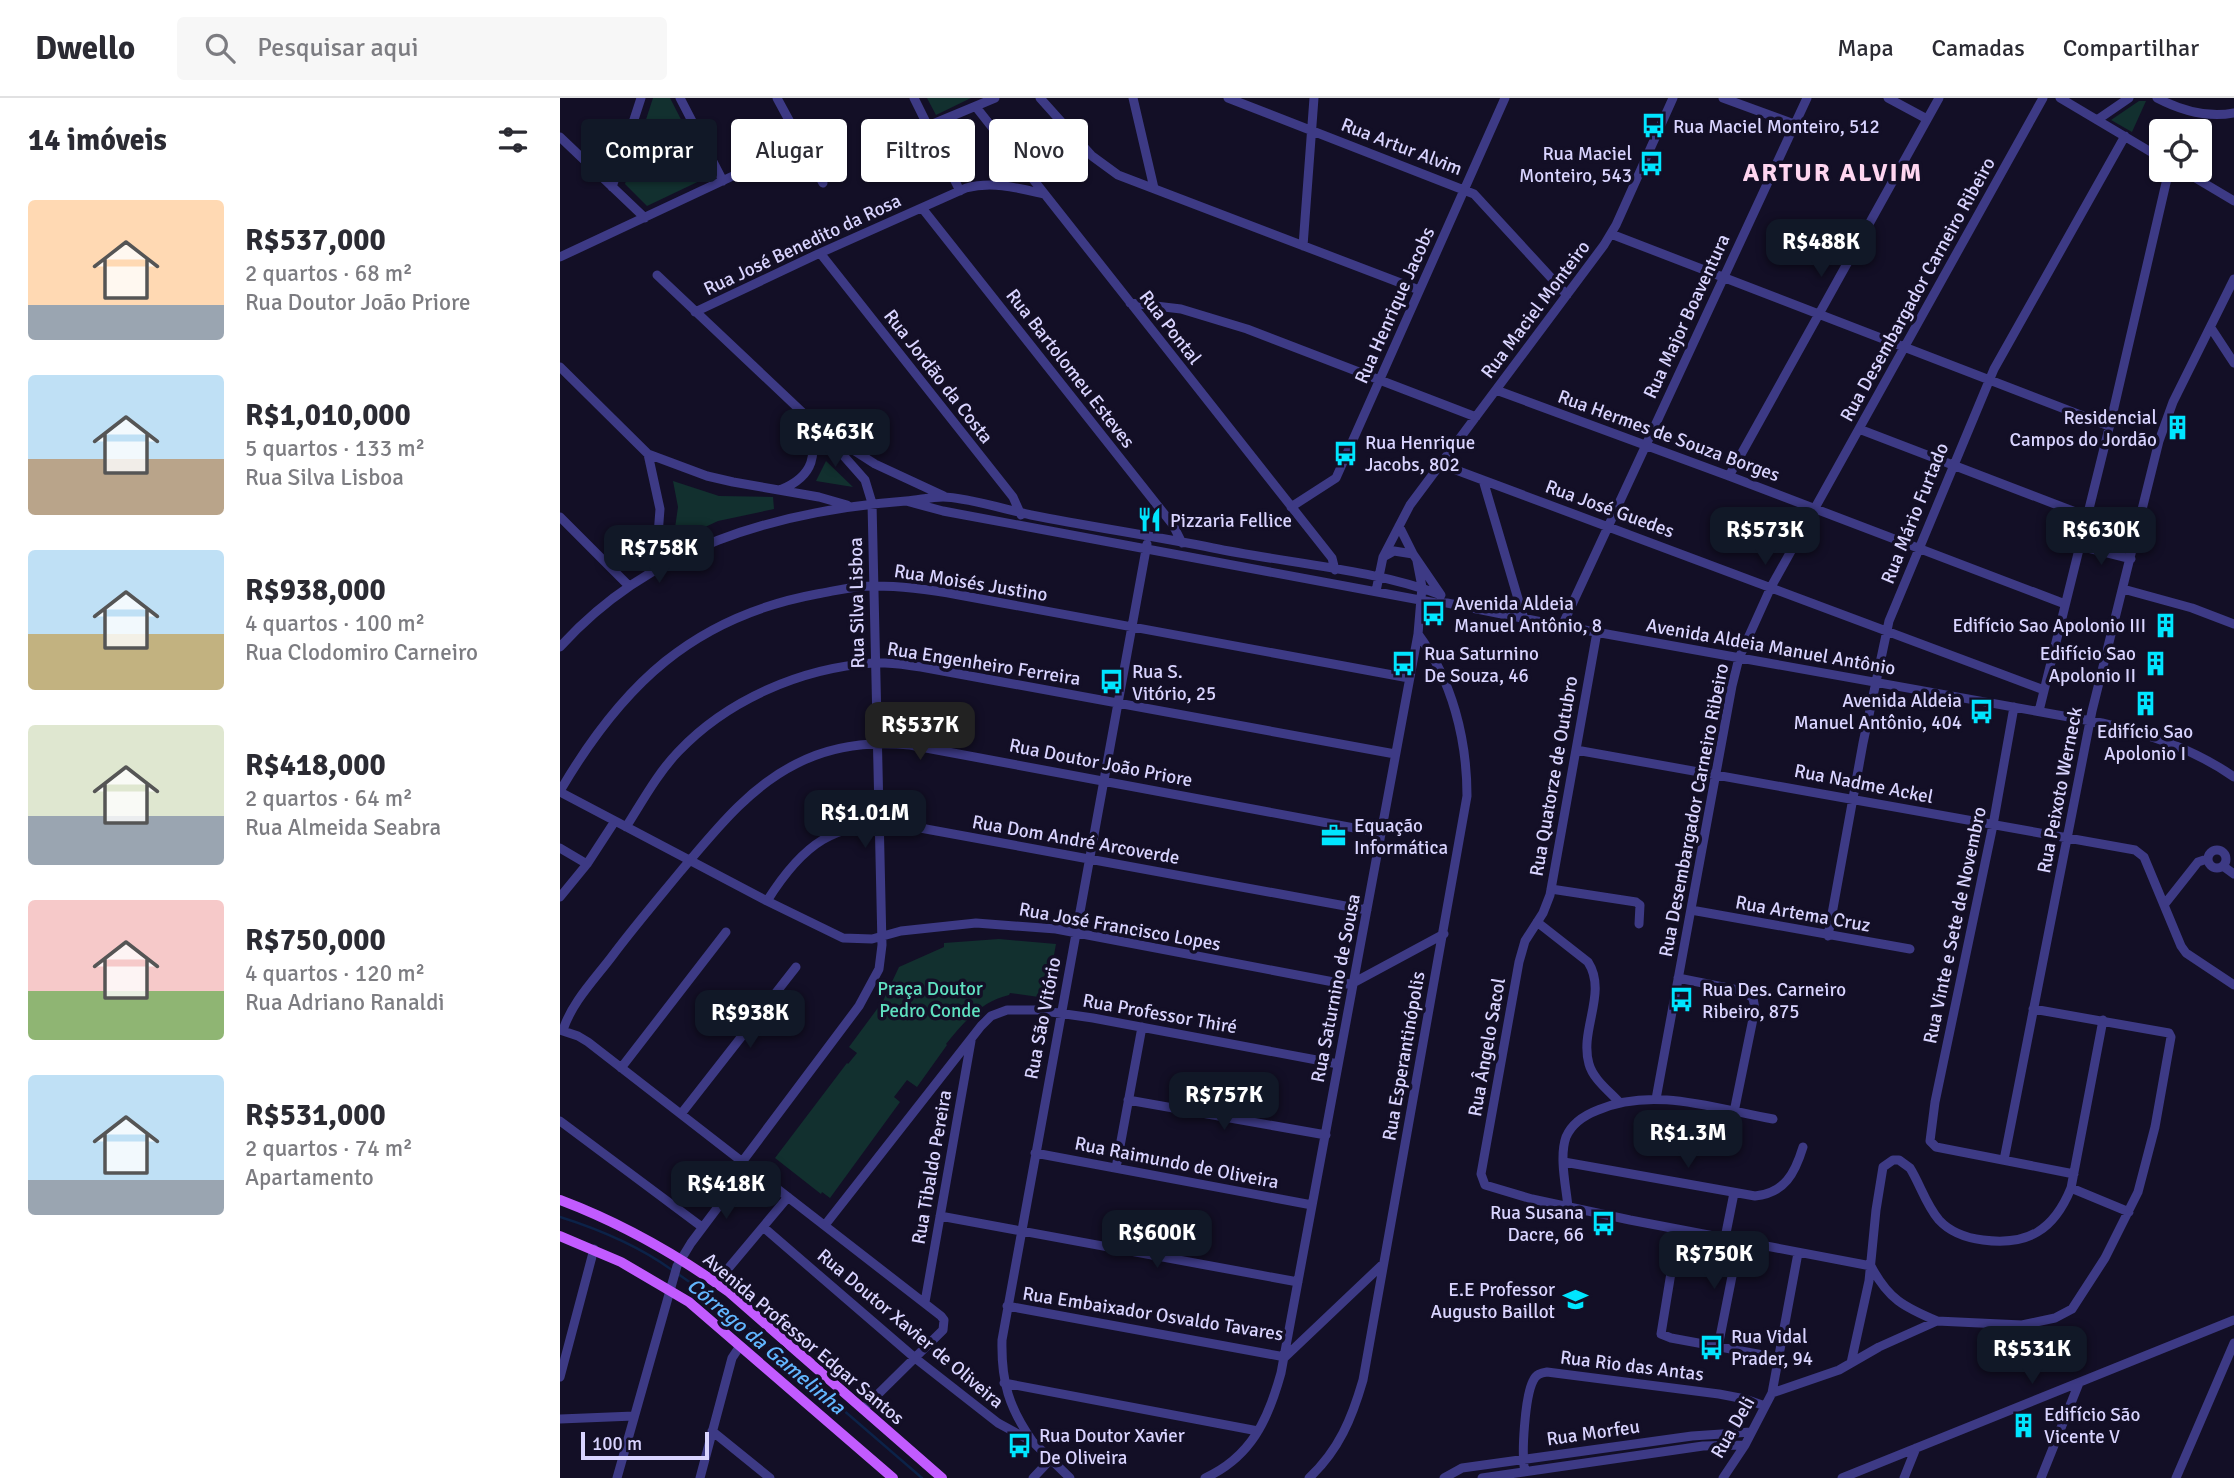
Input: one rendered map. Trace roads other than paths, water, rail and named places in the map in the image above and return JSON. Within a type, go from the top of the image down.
[{"type":"main road","name":"Avenida Professor Edgar Santos","points":[[560,1200],[613,1222],[716,1283],[942,1478]]},
{"type":"main road","points":[[560,1236],[594,1249],[670,1287],[893,1478]]},
{"type":"street","points":[[612,187],[641,98]]},
{"type":"street","points":[[680,98],[723,181]]},
{"type":"street","points":[[777,98],[788,119]]},
{"type":"street","points":[[914,98],[924,119]]},
{"type":"street","points":[[946,119],[995,98]]},
{"type":"street","points":[[1040,98],[1100,163],[1118,175],[1419,290]]},
{"type":"street","points":[[1133,98],[1154,188]]},
{"type":"street","name":"Rua Artur Alvim","points":[[1227,98],[1465,189],[1479,198],[1567,295]]},
{"type":"street","points":[[1303,246],[1314,98]]},
{"type":"street","name":"Rua Henrique Jacobs","points":[[1291,507],[1336,478],[1505,98]]},
{"type":"street","name":"Rua Maciel Monteiro","points":[[1376,591],[1383,557],[1410,505],[1611,234],[1673,98]]},
{"type":"street","points":[[1723,98],[1794,124]]},
{"type":"street","name":"Rua Major Boaventura","points":[[1562,626],[1807,98]]},
{"type":"street","points":[[1888,98],[1927,119]]},
{"type":"street","points":[[1729,476],[1939,98]]},
{"type":"street","name":"Rua Desembargador Carneiro Ribeiro","points":[[1656,1099],[1715,774],[1740,658],[1770,587],[2043,98]]},
{"type":"street","points":[[2060,98],[2149,151]]},
{"type":"street","points":[[2097,120],[2129,98]]},
{"type":"street","points":[[2157,98],[2177,107],[2202,113],[2234,113]]},
{"type":"street","name":"Rua Pontal","points":[[976,107],[1332,558],[1335,570]]},
{"type":"street","name":"Rua Mário Furtado","points":[[1828,936],[1886,631],[1989,380],[2125,136]]},
{"type":"street","points":[[560,138],[645,218]]},
{"type":"street","points":[[560,257],[731,177]]},
{"type":"street","points":[[956,182],[960,191]]},
{"type":"street","points":[[2039,711],[2166,182]]},
{"type":"street","points":[[2202,182],[2234,201]]},
{"type":"street","name":"Rua José Benedito da Rosa","points":[[695,312],[960,191],[975,186],[1007,185],[1044,194]]},
{"type":"street","name":"Rua Bartolomeu Esteves","points":[[922,208],[1173,525],[1182,541]]},
{"type":"street","points":[[1611,234],[2109,426]]},
{"type":"street","name":"Rua Jordão da Costa","points":[[820,253],[1013,497],[1021,512]]},
{"type":"street","points":[[657,275],[819,428],[865,480],[872,502]]},
{"type":"street","name":"Rua Peixoto Werneck","points":[[2004,1160],[2089,722],[2159,441],[2173,402],[2234,279]]},
{"type":"street","points":[[1130,303],[1181,309],[1212,317],[1476,417]]},
{"type":"street","points":[[2211,328],[2234,363]]},
{"type":"street","points":[[560,367],[649,454],[706,475],[778,491],[819,496],[849,506]]},
{"type":"street","name":"Rua Hermes de Souza Borges","points":[[1496,390],[2065,604]]},
{"type":"street","points":[[778,491],[801,479],[812,463],[813,438],[808,418]]},
{"type":"street","points":[[819,428],[875,464],[945,497]]},
{"type":"street","points":[[1859,429],[2087,516]]},
{"type":"street","points":[[649,454],[660,509],[649,574]]},
{"type":"street","name":"Rua José Guedes","points":[[1440,464],[2044,690]]},
{"type":"street","points":[[1483,481],[1524,619]]},
{"type":"street","points":[[799,516],[808,506],[803,495]]},
{"type":"street","points":[[560,647],[591,615],[629,586],[681,556],[729,535],[849,506],[945,497]]},
{"type":"street","name":"Avenida Aldeia Manuel Antônio","points":[[945,497],[1422,587],[1444,599],[1524,619],[2014,706],[2136,731],[2198,756],[2234,777]]},
{"type":"street","name":"Avenida Aldeia Manuel Antônio","points":[[906,501],[943,511],[1436,603],[1444,599]]},
{"type":"street","name":"Rua Silva Lisboa","points":[[617,1478],[679,1262],[745,1164],[859,1006],[879,969],[882,936],[872,502]]},
{"type":"street","points":[[1021,512],[1021,525]]},
{"type":"street","points":[[560,517],[629,586]]},
{"type":"street","points":[[1399,526],[1415,558],[1444,599]]},
{"type":"street","name":"Rua São Vitório","points":[[1004,1383],[1002,1340],[1006,1306],[1149,536]]},
{"type":"street","points":[[656,541],[666,552],[681,556]]},
{"type":"street","points":[[1181,555],[1182,541]]},
{"type":"street","points":[[2079,546],[2131,559]]},
{"type":"street","points":[[1383,557],[1394,551],[1415,558]]},
{"type":"street","points":[[1415,558],[1422,587],[1421,600]]},
{"type":"street","name":"Rua Moisés Justino","points":[[560,791],[590,741],[616,707],[639,683],[685,646],[764,607],[873,585],[927,590],[1409,678]]},
{"type":"street","points":[[2123,589],[2192,608],[2234,624]]},
{"type":"street","name":"Rua Saturnino de Sousa","points":[[1205,1478],[1239,1457],[1258,1431],[1275,1396],[1285,1357],[1418,634],[1421,600]]},
{"type":"street","name":"Rua Quatorze de Outubro","points":[[1537,922],[1547,905],[1551,889],[1597,632]]},
{"type":"street","name":"Rua Esperantinópolis","points":[[1310,1478],[1343,1437],[1353,1415],[1363,1380],[1467,796],[1461,729],[1437,662],[1418,634]]},
{"type":"street","name":"Rua Engenheiro Ferreira","points":[[626,827],[677,753],[700,732],[743,701],[815,673],[874,663],[920,667],[1395,754]]},
{"type":"street","name":"Rua Vinte e Sete de Novembro","points":[[2004,1160],[1936,1147],[1932,1144],[1930,1134],[1993,825],[2014,706]]},
{"type":"street","name":"Rua Doutor João Priore","points":[[562,1030],[574,1007],[629,934],[729,815],[775,776],[822,752],[860,744],[910,745],[1381,833]]},
{"type":"street","name":"Rua Nadme Ackel","points":[[1576,750],[2134,850],[2144,857],[2164,905]]},
{"type":"street","name":"Rua José Francisco Lopes","points":[[560,791],[767,901],[843,938],[860,940],[925,928],[984,923],[1056,929],[1327,982],[1353,983]]},
{"type":"street","points":[[560,897],[587,864],[615,821]]},
{"type":"street","name":"Rua Dom André Arcoverde","points":[[767,901],[790,867],[818,842],[857,825],[879,823],[904,825],[1367,910]]},
{"type":"street","points":[[560,848],[587,864]]},
{"type":"street","points":[[2207,859],[2211,867],[2217,869],[2223,866],[2226,858],[2221,850],[2212,851],[2207,859],[2199,862],[2164,905],[2186,953],[2234,985]]},
{"type":"street","points":[[2223,866],[2234,874]]},
{"type":"street","points":[[1551,889],[1636,902],[1640,905],[1639,924]]},
{"type":"street","name":"Rua Artema Cruz","points":[[1691,910],[1910,949]]},
{"type":"street","points":[[1537,922],[1591,967],[1595,981],[1587,1047],[1588,1064],[1619,1102]]},
{"type":"street","name":"Rua Ângelo Sacol","points":[[1537,922],[1525,941],[1519,962],[1481,1174],[1483,1182],[1488,1186],[1568,1207]]},
{"type":"street","points":[[621,1068],[726,932]]},
{"type":"street","points":[[1353,983],[1444,934]]},
{"type":"street","points":[[681,1114],[796,967]]},
{"type":"street","points":[[1678,978],[1743,991],[1753,998],[1755,1009],[1734,1112]]},
{"type":"street","points":[[1871,1266],[1881,1285],[1899,1303],[1937,1321],[2022,1325],[2065,1314],[2094,1278],[2129,1212],[2143,1177],[2171,1034],[2033,1009]]},
{"type":"street","name":"Rua Professor Thiré","points":[[825,1225],[971,1039],[991,1016],[1006,1010],[1060,1013],[1338,1064]]},
{"type":"street","points":[[1852,1363],[1871,1266],[1883,1167],[1893,1160],[1899,1160],[1910,1168],[1940,1221],[1965,1236],[1979,1240],[2015,1241],[2031,1237],[2056,1217],[2071,1188],[2103,1020]]},
{"type":"street","points":[[1116,1168],[1142,1027]]},
{"type":"street","points":[[562,1030],[588,1042],[941,1316],[943,1331],[863,1409]]},
{"type":"street","name":"Rua Tibaldo Pereira","points":[[925,1302],[971,1039]]},
{"type":"street","points":[[1773,1119],[1656,1099],[1619,1102],[1590,1113],[1572,1127],[1564,1143],[1568,1207],[1871,1266]]},
{"type":"street","points":[[1128,1100],[1326,1135]]},
{"type":"street","points":[[560,1121],[702,1227]]},
{"type":"street","points":[[1564,1162],[1755,1196],[1767,1195],[1783,1187],[1792,1175],[1803,1147]]},
{"type":"street","name":"Rua Raimundo de Oliveira","points":[[1035,1153],[1312,1205]]},
{"type":"street","points":[[2004,1160],[2074,1174]]},
{"type":"street","points":[[2071,1188],[2129,1212]]},
{"type":"street","points":[[1725,1238],[1734,1193]]},
{"type":"street","points":[[716,1283],[788,1197]]},
{"type":"street","points":[[940,1216],[1298,1282]]},
{"type":"street","name":"Rua Doutor Xavier de Oliveira","points":[[764,1227],[915,1358],[998,1423],[1033,1443],[1068,1476]]},
{"type":"street","points":[[1678,1230],[1661,1334],[1780,1358]]},
{"type":"street","points":[[1718,1347],[1739,1241]]},
{"type":"street","points":[[560,1377],[594,1249]]},
{"type":"street","name":"Rua Deli","points":[[1723,1478],[1745,1445],[1772,1393],[1798,1253]]},
{"type":"street","name":"Rua Embaixador Osvaldo Tavares","points":[[1006,1306],[1285,1357],[1383,1264]]},
{"type":"street","points":[[1842,1478],[2234,1320]]},
{"type":"street","points":[[1772,1393],[1816,1379],[1937,1321]]},
{"type":"street","points":[[2176,1478],[2234,1343]]},
{"type":"street","points":[[699,1478],[732,1358],[740,1346]]},
{"type":"street","name":"Rua Rio das Antas","points":[[1522,1459],[1533,1381],[1541,1373],[1719,1394],[1765,1406]]},
{"type":"street","points":[[1004,1383],[1258,1431]]},
{"type":"street","points":[[1004,1383],[1016,1417],[1033,1443]]},
{"type":"street","points":[[2041,1478],[2079,1383]]},
{"type":"street","points":[[560,1419],[634,1416]]},
{"type":"street","points":[[712,1431],[770,1478]]},
{"type":"street","name":"Rua Morfeu","points":[[1444,1478],[1462,1468],[1522,1459],[1692,1436],[1751,1432]]},
{"type":"street","points":[[1482,1478],[1703,1446],[1745,1445]]},
{"type":"street","points":[[1904,1478],[1916,1448]]},
{"type":"street","points":[[1522,1459],[1525,1472]]},
{"type":"street","points":[[1033,1478],[1050,1461]]},
{"type":"street","points":[[1068,1476],[1080,1478]]},
{"type":"waterway","name":"Córrego da Gamelinha","points":[[560,1217],[618,1239],[672,1270]]},
{"type":"waterway","name":"Córrego da Gamelinha","points":[[678,1274],[717,1301],[922,1478]]},
{"type":"place","name":"Rua Maciel Monteiro, 512","points":[[1653,126]]},
{"type":"place","name":"Rua Maciel Monteiro, 543","points":[[1652,164]]},
{"type":"place","name":"Residencial Campos do Jordão","points":[[2177,428]]},
{"type":"place","name":"Rua Henrique Jacobs, 802","points":[[1345,453]]},
{"type":"place","name":"Pizzaria Fellice","points":[[1150,520]]},
{"type":"place","name":"Avenida Aldeia Manuel Antônio, 8","points":[[1434,614]]},
{"type":"place","name":"Edifício Sao Apolonio III","points":[[2166,625]]},
{"type":"place","name":"Rua Saturnino De Souza, 46","points":[[1404,664]]},
{"type":"place","name":"Edifício Sao Apolonio II","points":[[2156,664]]},
{"type":"place","name":"Rua S. Vitório, 25","points":[[1112,682]]},
{"type":"place","name":"Edifício Sao Apolonio I","points":[[2145,703]]},
{"type":"place","name":"Avenida Aldeia Manuel Antônio, 404","points":[[1982,711]]},
{"type":"place","name":"Equação Informática","points":[[1334,836]]},
{"type":"place","name":"Rua Des. Carneiro Ribeiro, 875","points":[[1682,1000]]},
{"type":"place","name":"Rua Susana Dacre, 66","points":[[1604,1223]]},
{"type":"place","name":"E.E Professor Augusto Baillot","points":[[1575,1300]]},
{"type":"place","name":"Rua Vidal Prader, 94","points":[[1711,1347]]},
{"type":"place","name":"Edifício São Vicente V","points":[[2024,1425]]},
{"type":"place","name":"Rua Doutor Xavier De Oliveira","points":[[1019,1446]]},
{"type":"district","name":"ARTUR ALVIM","points":[[1833,172]]},
{"type":"park label","name":"Praça Doutor Pedro Conde","points":[[930,999]]}]
